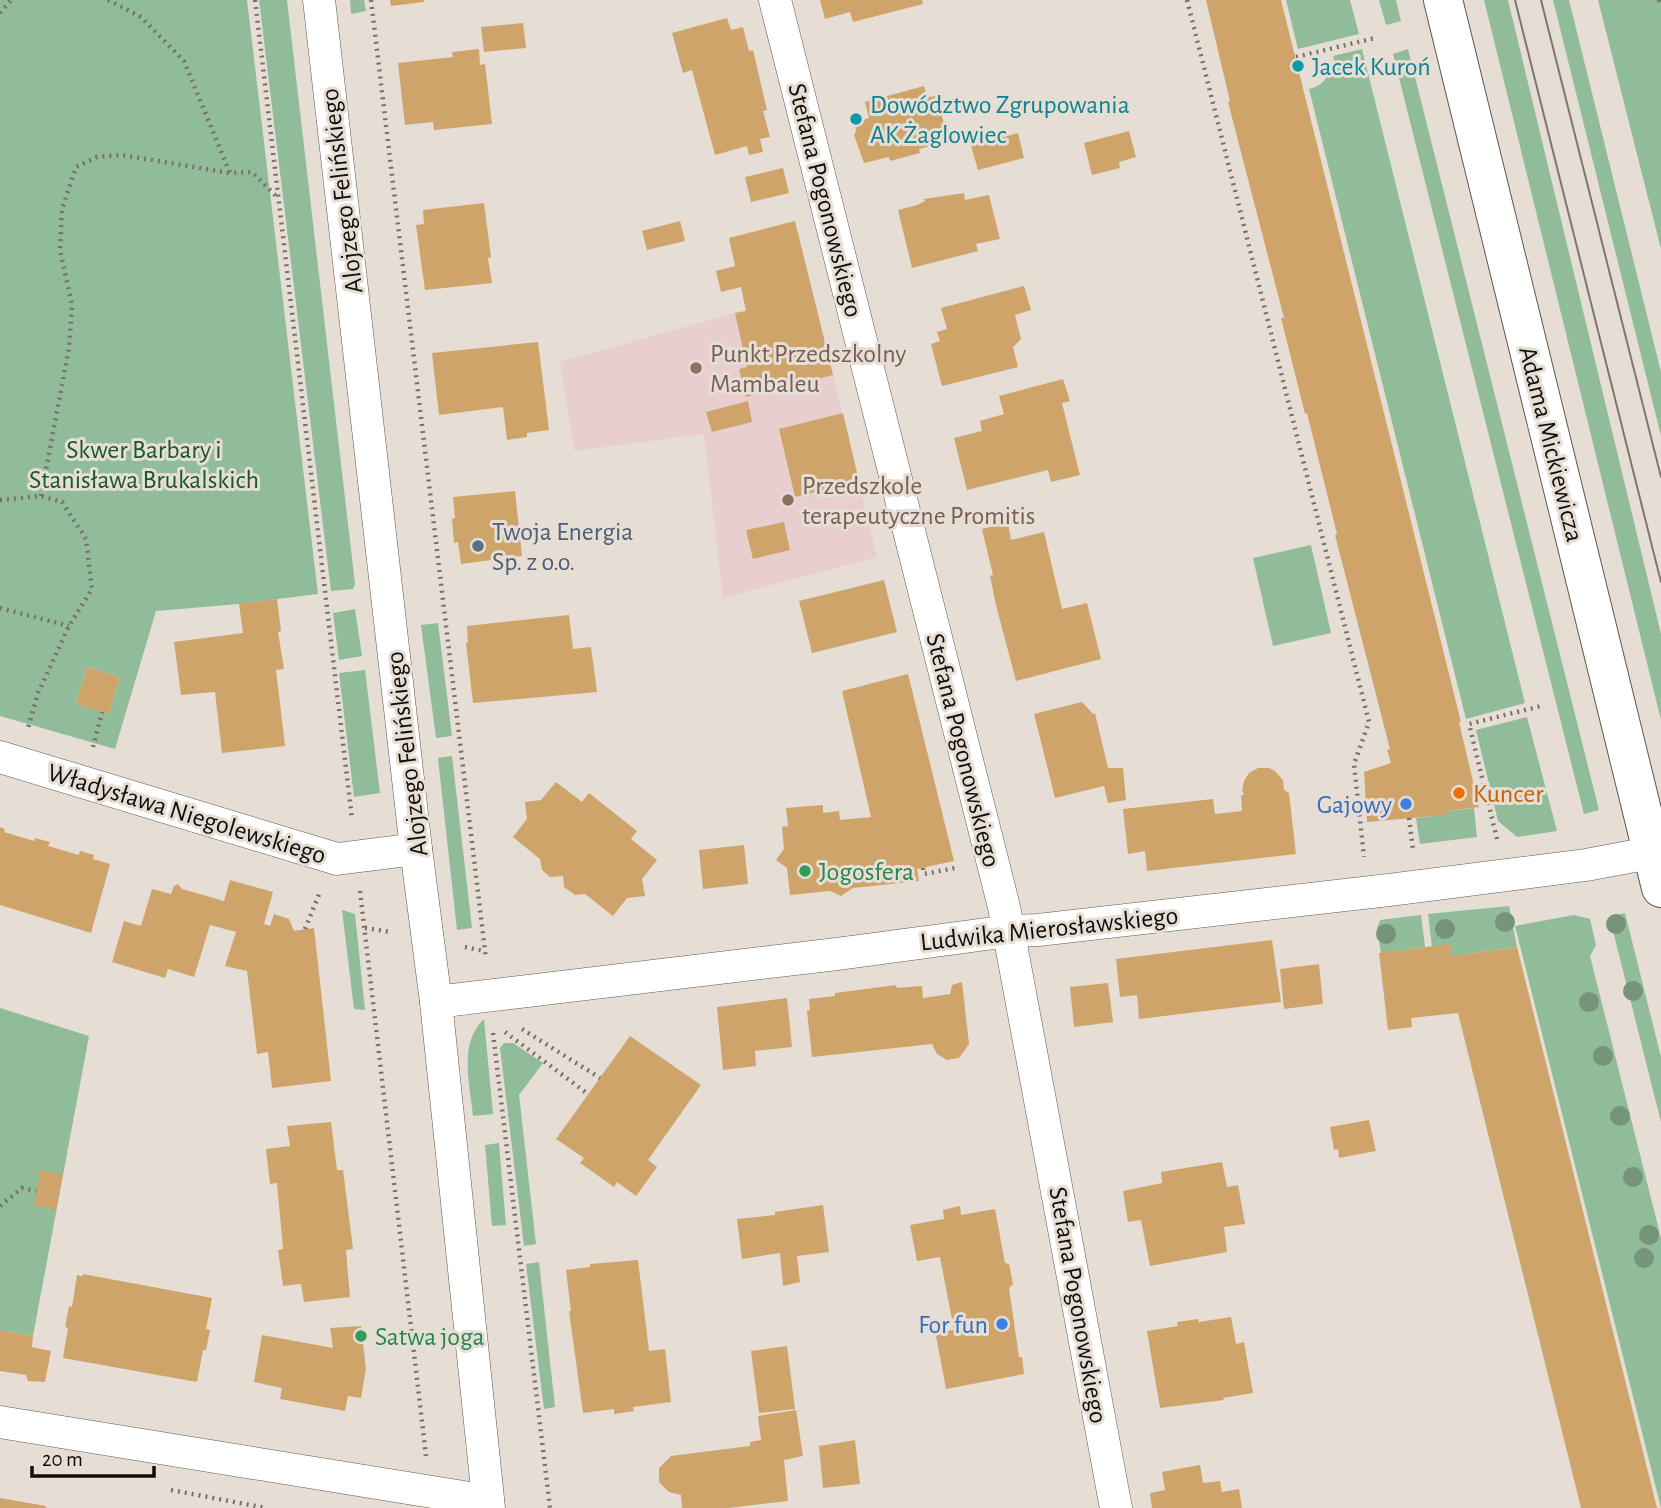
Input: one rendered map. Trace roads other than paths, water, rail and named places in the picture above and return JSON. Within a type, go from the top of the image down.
[{"type":"main road","name":"Adama Mickiewicza","points":[[1443,0],[1658,864]]},
{"type":"street","name":"Alojzego Felińskiego","points":[[319,0],[416,849],[436,1002],[489,1505]]},
{"type":"street","name":"Stefana Pogonowskiego","points":[[775,0],[1009,931],[1116,1508]]},
{"type":"street","name":"Władysława Niegolewskiego","points":[[0,757],[337,859],[416,849]]},
{"type":"street","name":"Ludwika Mierosławskiego","points":[[436,1002],[1009,931],[1038,930],[1389,890],[1586,865],[1658,864]]},
{"type":"street","points":[[0,1422],[489,1505]]},
{"type":"tram line","points":[[1515,0],[1661,582]]},
{"type":"tram line","points":[[1541,0],[1661,477]]},
{"type":"place","name":"Jacek Kuroń","points":[[1298,66]]},
{"type":"place","name":"Dowództwo Zgrupowania AK Żaglowiec","points":[[856,119]]},
{"type":"place","name":"Punkt Przedszkolny Mambaleu","points":[[696,368]]},
{"type":"place","name":"Przedszkole terapeutyczne Promitis","points":[[788,500]]},
{"type":"place","name":"Twoja Energia Sp. z o.o.","points":[[478,546]]},
{"type":"place","name":"Kuncer","points":[[1459,793]]},
{"type":"place","name":"Gajowy","points":[[1406,804]]},
{"type":"place","name":"Jogosfera","points":[[805,871]]},
{"type":"place","name":"For fun","points":[[1002,1324]]},
{"type":"place","name":"Satwa joga","points":[[361,1336]]},
{"type":"park label","name":"Skwer Barbary i Stanisława Brukalskich","points":[[144,464]]}]
